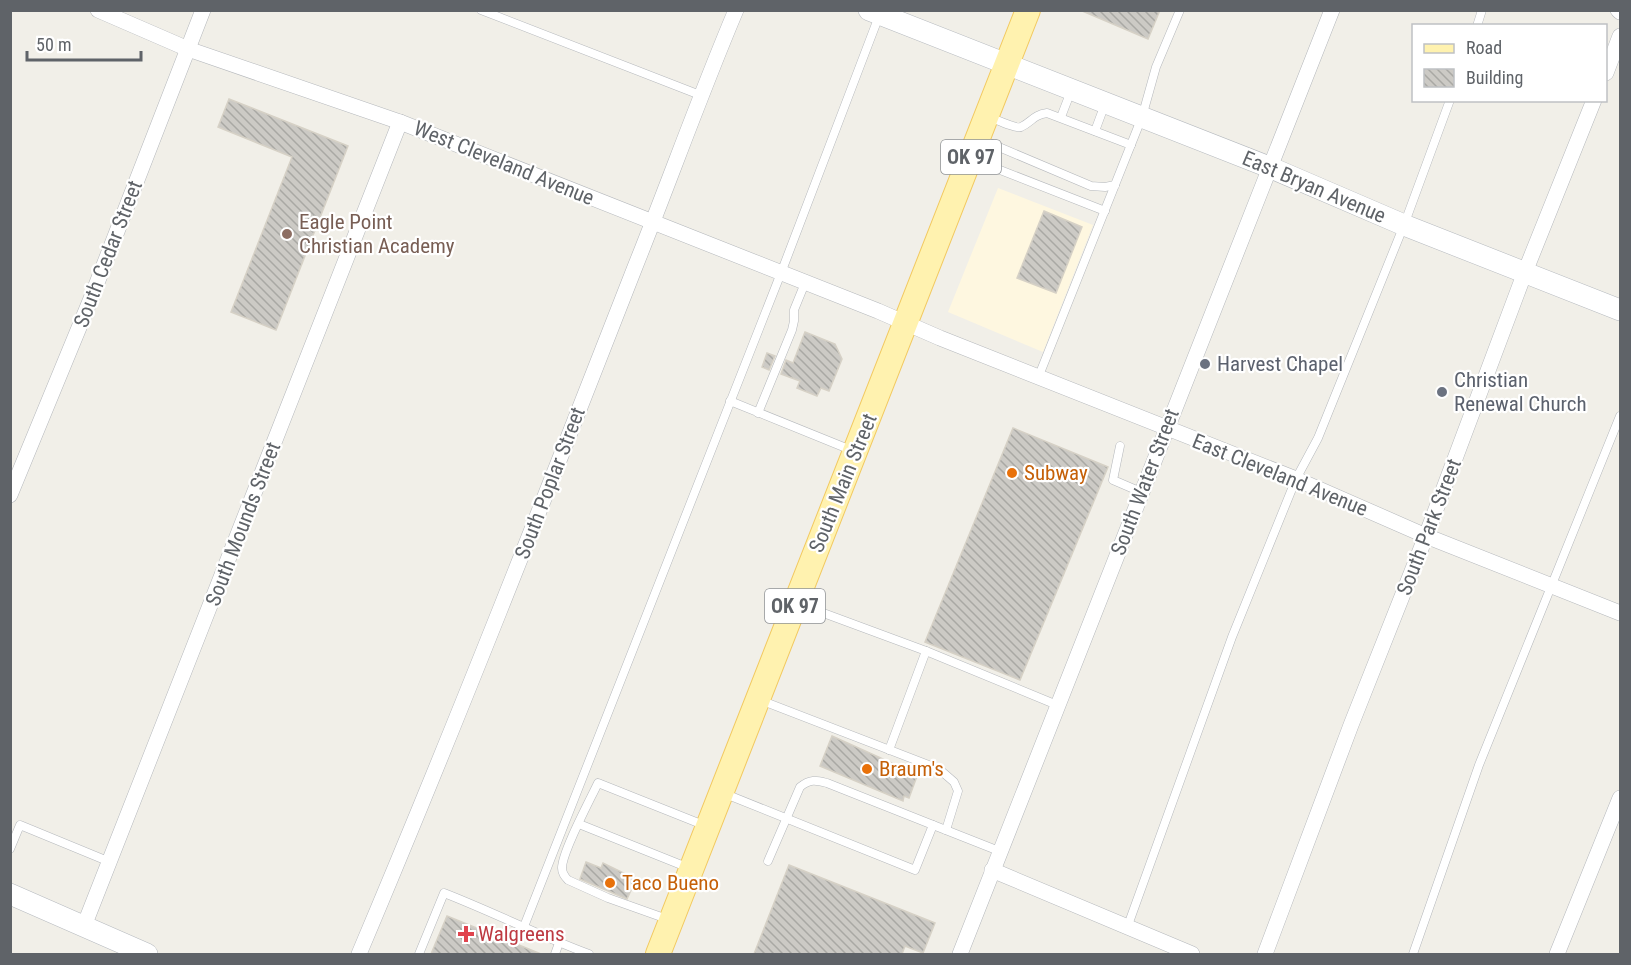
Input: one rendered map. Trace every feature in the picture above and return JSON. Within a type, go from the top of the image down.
[{"type":"main road","name":"South Main Street","points":[[658,954],[1028,10]]},
{"type":"street","name":"West Cleveland Avenue","points":[[98,10],[188,49],[400,122],[906,322]]},
{"type":"street","name":"South Cedar Street","points":[[10,495],[86,311],[203,10]]},
{"type":"street","name":"South Poplar Street","points":[[359,954],[435,776],[700,95],[736,10]]},
{"type":"street","name":"South Water Street","points":[[960,954],[1332,10]]},
{"type":"street","name":"East Bryan Avenue","points":[[874,13],[1269,167],[1404,225],[1620,310]]},
{"type":"street","points":[[1607,68],[1620,36]]},
{"type":"street","name":"South Park Street","points":[[1265,954],[1525,272],[1593,102]]},
{"type":"street","name":"South Mounds Street","points":[[84,926],[400,122]]},
{"type":"street","name":"East Cleveland Avenue","points":[[906,322],[1038,378],[1296,479],[1426,536],[1620,613]]},
{"type":"street","points":[[1557,954],[1620,798]]},
{"type":"street","points":[[992,870],[1192,954]]},
{"type":"street","points":[[10,894],[147,954]]},
{"type":"lane","points":[[481,10],[700,95]]},
{"type":"lane","points":[[1038,378],[1143,117],[1156,67],[1180,10]]},
{"type":"lane","points":[[523,929],[781,273],[874,13]]},
{"type":"lane","points":[[1061,117],[1072,90]]},
{"type":"lane","points":[[1127,928],[1161,839],[1232,636],[1296,479],[1318,438],[1404,225],[1449,102]]},
{"type":"lane","points":[[1095,131],[1105,103]]},
{"type":"lane","points":[[979,138],[1021,127],[1040,114],[1047,113],[1131,145]]},
{"type":"lane","points":[[979,138],[1091,186],[1115,185]]},
{"type":"lane","points":[[979,138],[1105,211]]},
{"type":"lane","points":[[758,413],[792,330],[794,310],[805,283]]},
{"type":"lane","points":[[730,401],[856,452]]},
{"type":"lane","points":[[1413,954],[1479,765],[1620,416]]},
{"type":"lane","points":[[1120,446],[1113,480],[1141,492]]},
{"type":"lane","points":[[796,603],[926,651],[1057,705]]},
{"type":"lane","points":[[889,750],[926,651]]},
{"type":"lane","points":[[758,700],[939,769],[954,782],[958,792],[946,830]]},
{"type":"lane","points":[[768,861],[800,787],[807,781],[815,780],[999,851]]},
{"type":"lane","points":[[672,920],[608,898],[568,880],[562,868],[565,854],[598,783],[708,827]]},
{"type":"lane","points":[[722,792],[915,870],[933,825]]},
{"type":"lane","points":[[579,824],[692,869]]},
{"type":"lane","points":[[10,849],[20,825],[110,862]]},
{"type":"lane","points":[[418,954],[444,893],[487,910],[523,929],[589,954]]},
{"type":"lane","points":[[555,954],[560,943]]},
{"type":"shaded area","points":[[998,188],[1093,225],[1043,352],[948,312]]},
{"type":"building","points":[[1080,10],[1160,10],[1148,39]]},
{"type":"building","name":"Eagle Point Christian Academy","points":[[229,99],[348,146],[276,330],[231,312],[292,157],[218,127]]},
{"type":"building","points":[[1044,211],[1082,227],[1056,293],[1017,278]]},
{"type":"building","points":[[805,332],[835,344],[842,359],[829,391],[821,388],[817,396],[797,388],[800,381],[781,374],[786,360],[793,363]]},
{"type":"building","points":[[767,353],[775,356],[769,370],[762,367]]},
{"type":"building","points":[[1013,428],[1108,467],[1020,680],[925,642]]},
{"type":"building","name":"Braum's","points":[[832,736],[914,773],[917,776],[909,798],[904,796],[903,801],[820,766]]},
{"type":"building","name":"Taco Bueno","points":[[586,862],[601,868],[603,863],[636,879],[627,899],[580,879]]},
{"type":"building","points":[[789,865],[935,923],[923,953],[905,946],[902,954],[754,954]]},
{"type":"building","name":"Walgreens","points":[[447,916],[541,954],[431,954]]},
{"type":"place","name":"Eagle Point Christian Academy","points":[[287,234]]},
{"type":"place","name":"Harvest Chapel","points":[[1205,364]]},
{"type":"place","name":"Christian Renewal Church","points":[[1442,392]]},
{"type":"place","name":"Subway","points":[[1012,473]]},
{"type":"place","name":"Braum's","points":[[867,769]]},
{"type":"place","name":"Taco Bueno","points":[[610,883]]},
{"type":"place","name":"Walgreens","points":[[466,934]]}]
